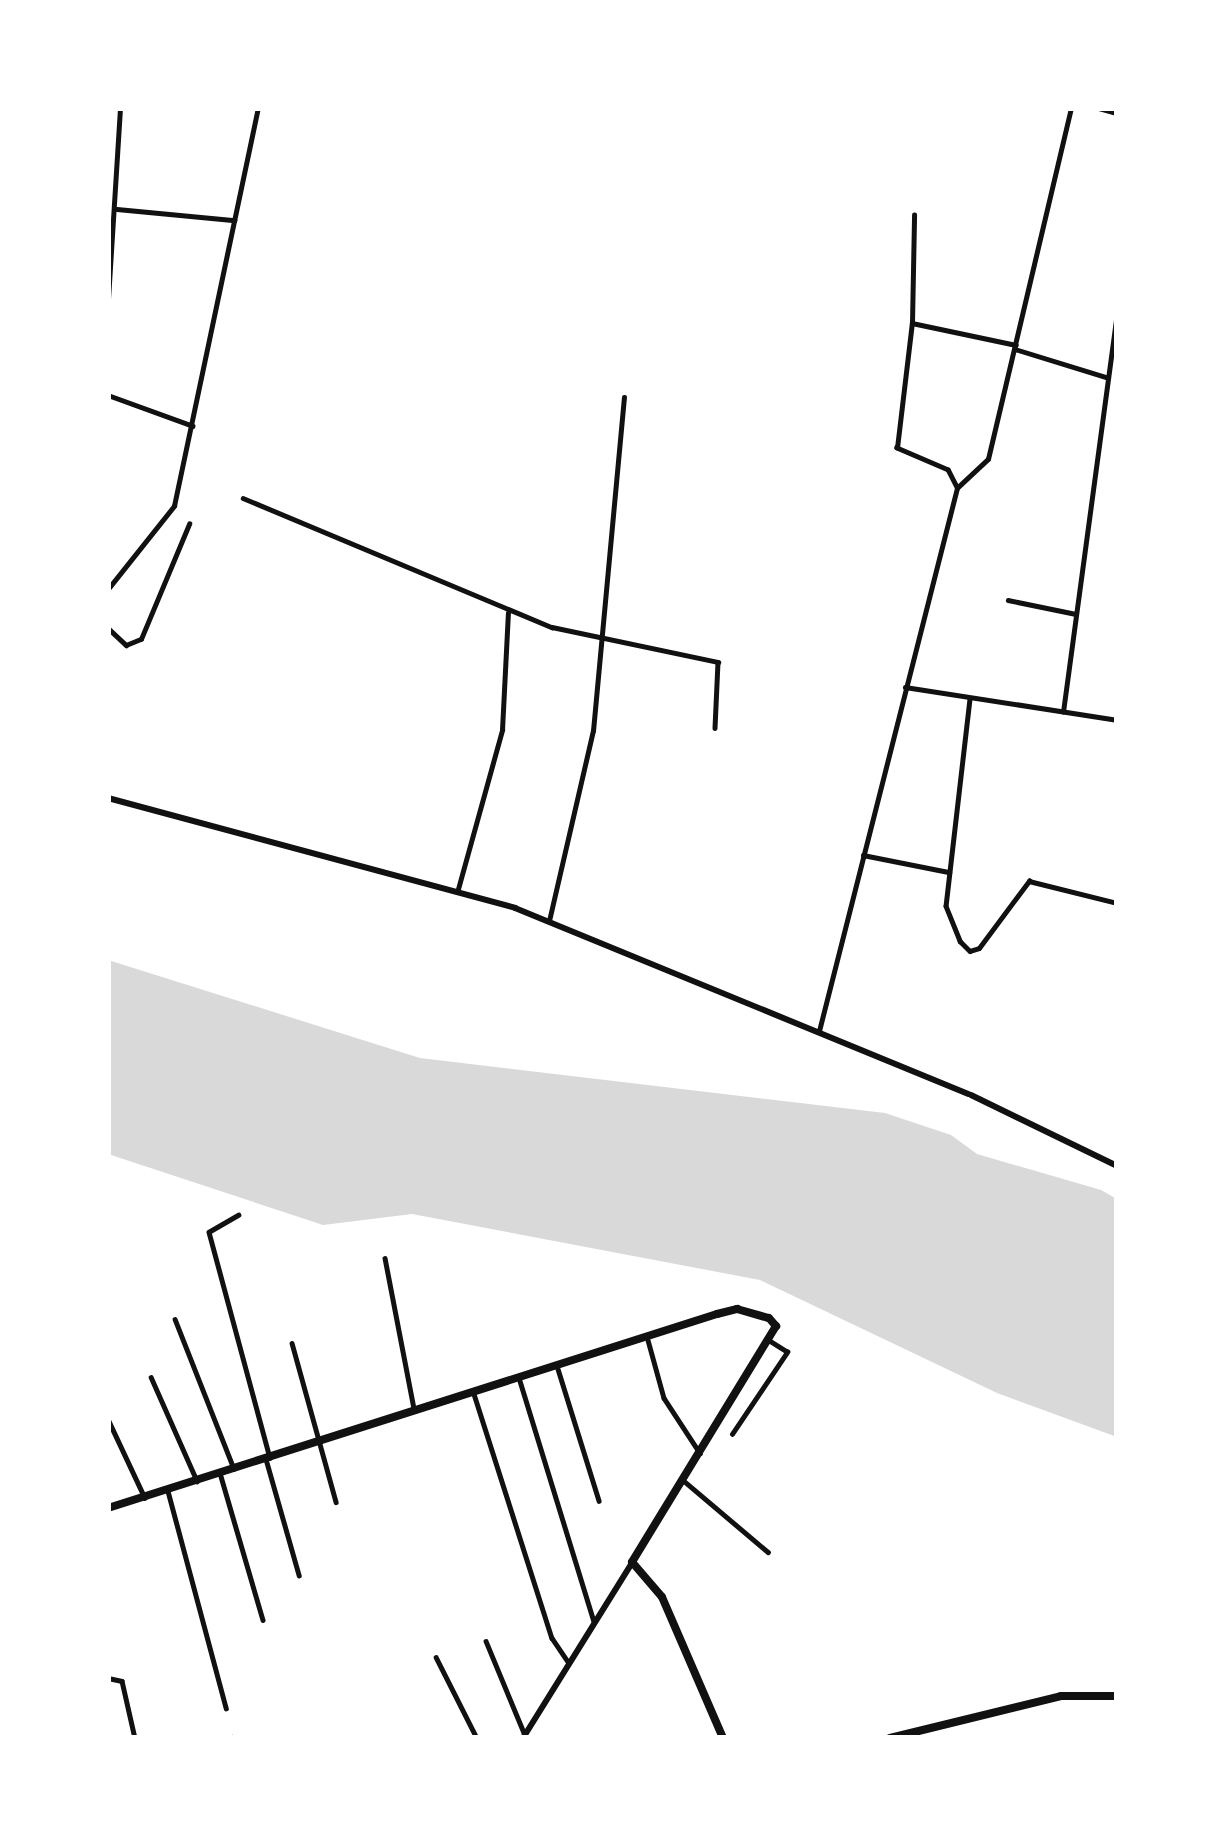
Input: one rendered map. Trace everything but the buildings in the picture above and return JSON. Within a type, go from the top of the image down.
[{"type":"main road","points":[[108,1508],[736,1309],[774,1320],[768,1340],[701,1454],[690,1485],[632,1562],[662,1597],[723,1738]]},
{"type":"main road","points":[[890,1738],[1061,1696],[1117,1696]]},
{"type":"street","points":[[108,299],[120,108]]},
{"type":"street","points":[[108,589],[170,516],[193,426],[257,108]]},
{"type":"street","points":[[819,1030],[957,488],[986,466],[1071,108]]},
{"type":"street","points":[[1099,108],[1117,113]]},
{"type":"street","points":[[117,209],[234,220]]},
{"type":"street","points":[[914,215],[912,323],[897,448],[948,470],[957,488]]},
{"type":"street","points":[[1063,712],[1117,314]]},
{"type":"street","points":[[912,323],[1015,347],[1106,377]]},
{"type":"street","points":[[108,395],[193,426]]},
{"type":"street","points":[[548,921],[588,768],[624,397]]},
{"type":"street","points":[[243,498],[508,611],[600,640],[718,662],[715,728]]},
{"type":"street","points":[[108,628],[126,645],[141,639],[189,524]]},
{"type":"street","points":[[1008,600],[1076,614]]},
{"type":"street","points":[[458,890],[502,730],[508,611]]},
{"type":"street","points":[[905,686],[1117,720]]},
{"type":"street","points":[[970,699],[946,914],[950,923],[976,950],[1030,881],[1117,903]]},
{"type":"street","points":[[108,798],[458,890],[548,921],[970,1095],[1117,1166]]},
{"type":"street","points":[[863,855],[950,872]]},
{"type":"street","points":[[238,1215],[209,1232],[299,1575]]},
{"type":"street","points":[[385,1258],[415,1414]]},
{"type":"street","points":[[175,1319],[235,1469]]},
{"type":"street","points":[[647,1340],[664,1397],[701,1454]]},
{"type":"street","points":[[732,1434],[782,1349],[768,1340]]},
{"type":"street","points":[[292,1342],[336,1502]]},
{"type":"street","points":[[558,1369],[598,1501]]},
{"type":"street","points":[[151,1377],[197,1481]]},
{"type":"street","points":[[520,1381],[595,1624]]},
{"type":"street","points":[[474,1394],[552,1638],[569,1663]]},
{"type":"street","points":[[108,1419],[145,1498]]},
{"type":"street","points":[[220,1474],[262,1620]]},
{"type":"street","points":[[690,1485],[768,1552]]},
{"type":"street","points":[[168,1491],[226,1708]]},
{"type":"street","points":[[524,1736],[632,1562]]},
{"type":"street","points":[[486,1641],[524,1736]]},
{"type":"street","points":[[436,1657],[477,1738]]},
{"type":"street","points":[[108,1678],[122,1682],[135,1738]]},
{"type":"shaded area","points":[[108,960],[420,1058],[885,1113],[951,1135],[977,1154],[1101,1190],[1117,1199],[1117,1437],[997,1393],[760,1280],[412,1214],[323,1225],[108,1154]]}]
